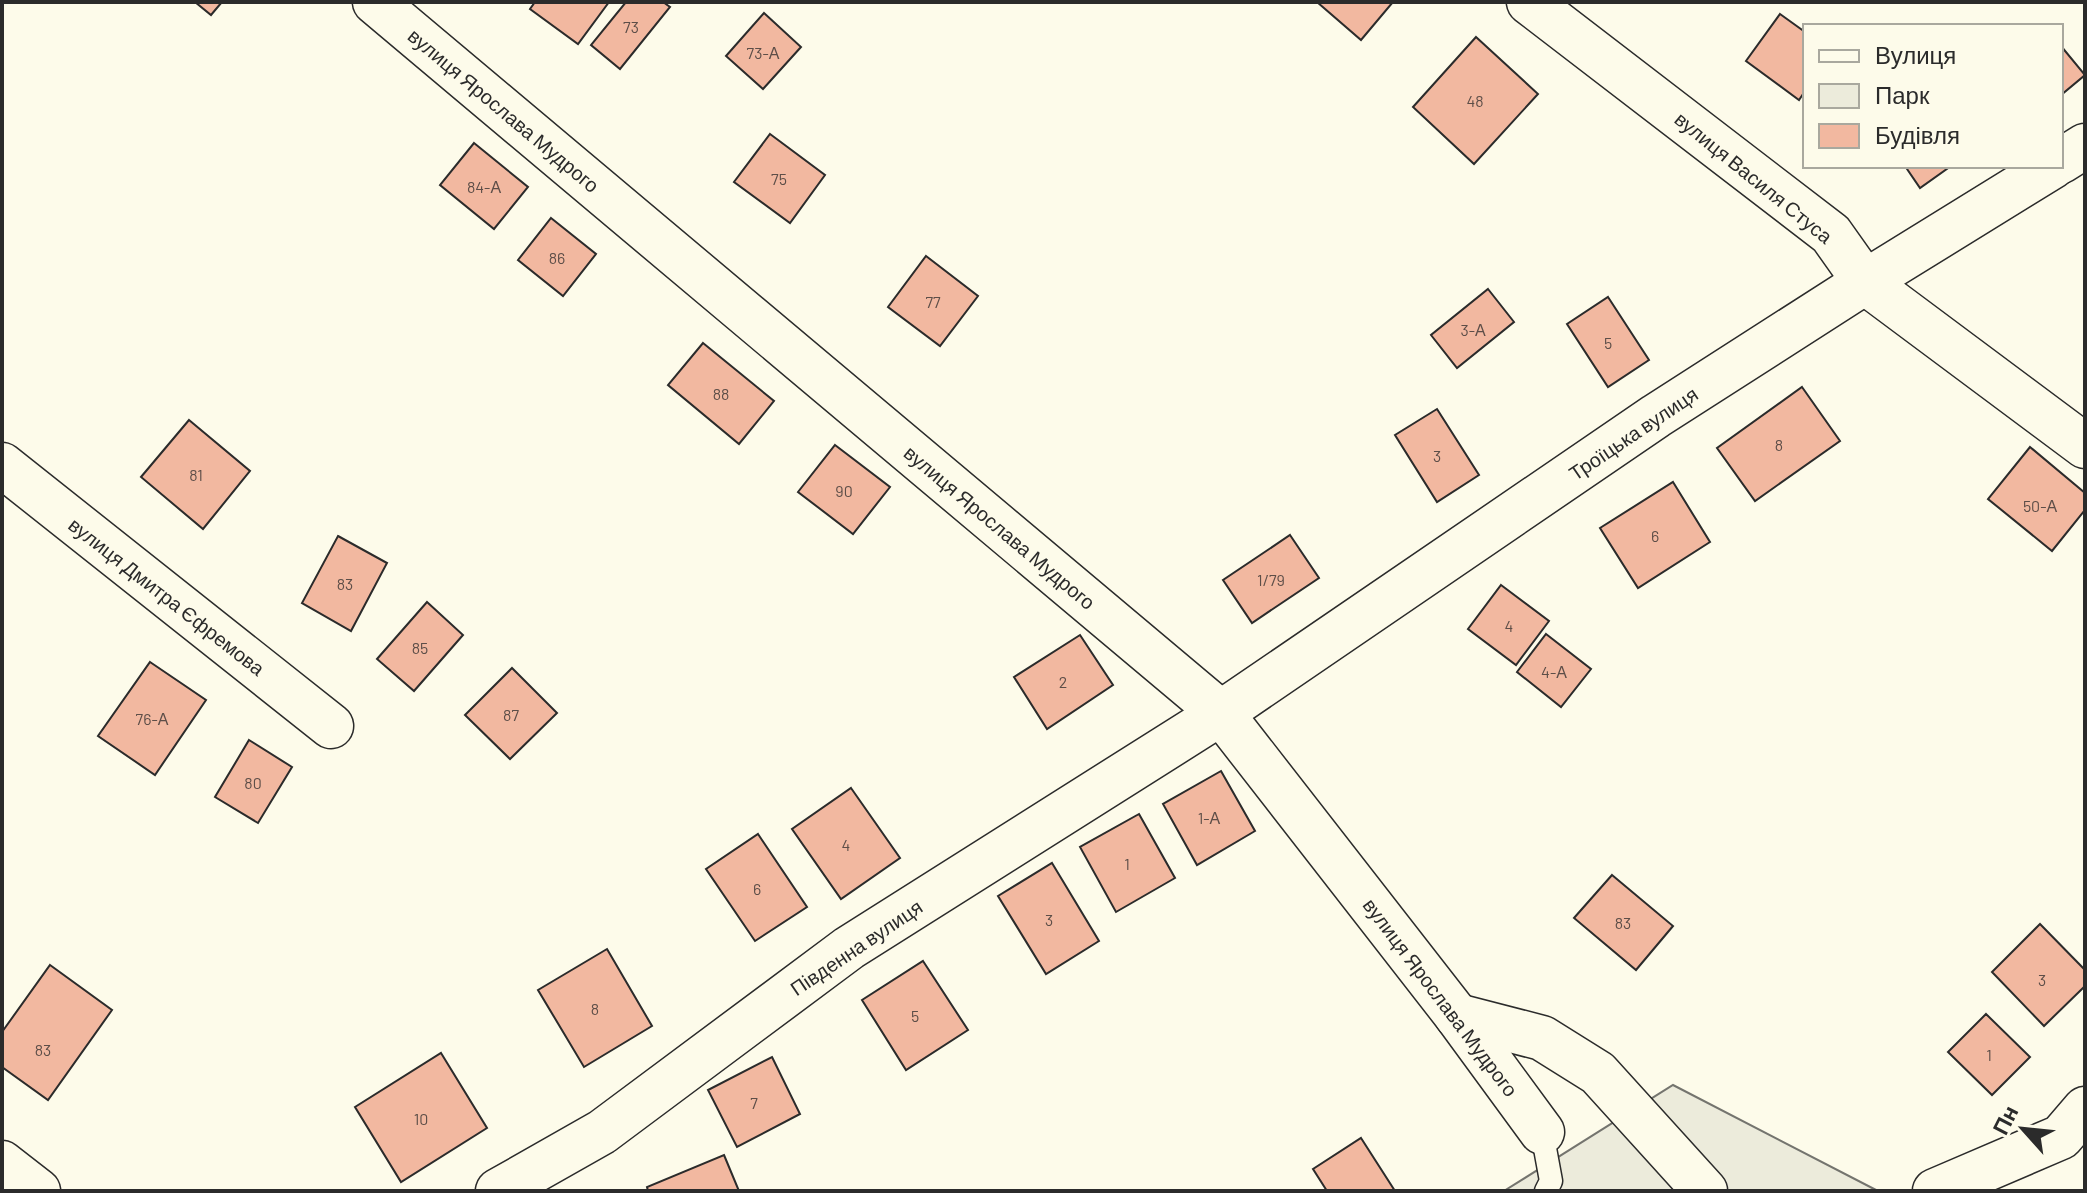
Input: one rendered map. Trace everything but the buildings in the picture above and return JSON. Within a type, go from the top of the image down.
[{"type":"street","name":"вулиця Ярослава Мудрого","points":[[375,2],[1221,713],[1457,1016],[1542,1132]]},
{"type":"street","name":"вулиця Василя Стуса","points":[[1529,2],[1831,234],[1865,282],[2085,446]]},
{"type":"street","points":[[2063,160],[2085,146]]},
{"type":"street","name":"Троїцька вулиця","points":[[1221,713],[1656,416],[2050,168]]},
{"type":"street","name":"вулиця Дмитра Єфремова","points":[[2,465],[331,726]]},
{"type":"street","name":"Південна вулиця","points":[[498,1191],[602,1132],[849,948],[1221,713]]},
{"type":"street","points":[[1457,1016],[1542,1038],[1598,1073],[1705,1191]]},
{"type":"street","points":[[1935,1191],[2061,1137],[2085,1109]]},
{"type":"street","points":[[2,1163],[38,1191]]},
{"type":"lane","points":[[1542,1132],[1551,1181],[1546,1191]]},
{"type":"green space","points":[[1673,1085],[1878,1191],[1504,1191]]}]
